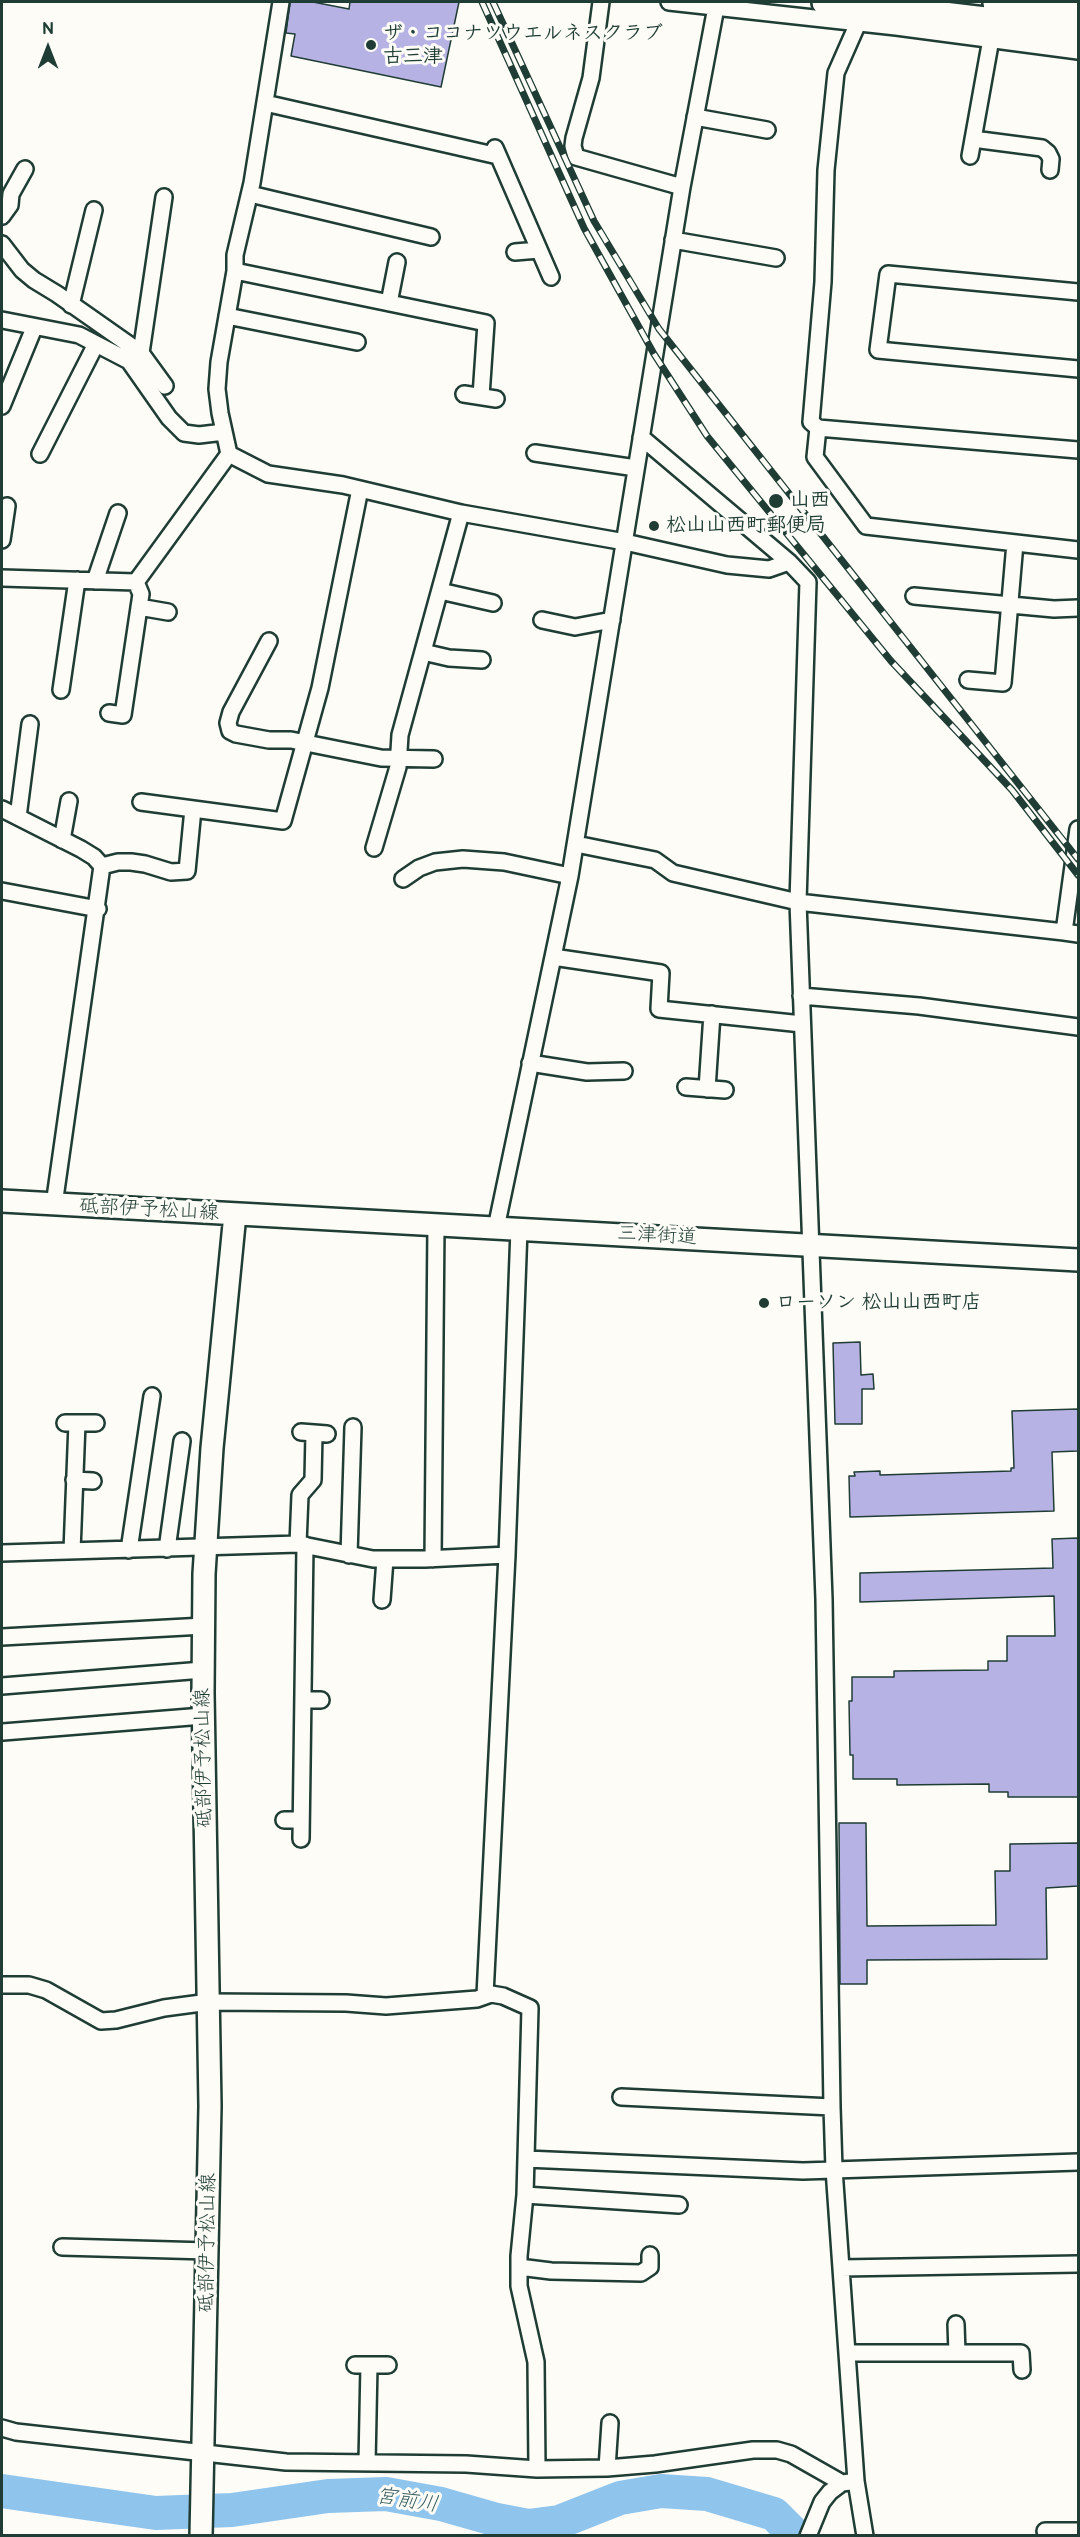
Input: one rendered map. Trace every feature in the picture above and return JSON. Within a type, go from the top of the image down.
[{"type":"highway","points":[[826,2],[1078,32]]},
{"type":"highway","points":[[978,2],[1078,12]]},
{"type":"main road","name":"砥部伊予松山線","points":[[2,1201],[234,1214],[212,1448],[204,1626],[203,1716],[210,2106],[201,2533]]},
{"type":"main road","name":"三津街道","points":[[234,1214],[1078,1260]]},
{"type":"street","points":[[281,2],[250,194],[235,255],[235,271],[217,389],[230,454],[268,474],[360,489],[461,513],[625,542],[748,569],[769,569],[789,562]]},
{"type":"street","points":[[601,2],[591,78],[574,138],[573,146],[576,157],[682,187]]},
{"type":"street","points":[[669,2],[716,4],[1078,51]]},
{"type":"street","points":[[496,1228],[576,844],[673,240],[716,4]]},
{"type":"street","points":[[858,22],[836,73],[826,170],[823,282],[811,422],[818,428],[1078,450]]},
{"type":"street","points":[[970,156],[991,39]]},
{"type":"street","points":[[265,103],[497,152],[551,277]]},
{"type":"street","points":[[695,117],[767,130]]},
{"type":"street","points":[[973,139],[1042,148],[1051,159],[1050,171]]},
{"type":"street","points":[[2,216],[10,205],[11,194],[25,169]]},
{"type":"street","points":[[250,194],[431,237]]},
{"type":"street","points":[[141,352],[164,197]]},
{"type":"street","points":[[71,305],[94,210]]},
{"type":"street","points":[[673,240],[776,258]]},
{"type":"street","points":[[2,244],[22,270],[141,352],[165,386]]},
{"type":"street","points":[[515,252],[539,250]]},
{"type":"street","points":[[389,303],[397,262]]},
{"type":"street","points":[[235,271],[486,322],[489,398],[464,394]]},
{"type":"street","points":[[1078,292],[888,274],[878,350],[1078,369]]},
{"type":"street","points":[[227,316],[357,342]]},
{"type":"street","points":[[2,320],[79,335],[129,361],[169,418],[184,432],[199,435],[224,432]]},
{"type":"street","points":[[2,406],[34,328]]},
{"type":"street","points":[[40,454],[96,344]]},
{"type":"street","points":[[818,428],[815,457],[866,526],[1078,550]]},
{"type":"street","points":[[641,437],[789,562],[808,582],[798,902],[824,1599],[832,2107],[847,2353],[849,2482],[865,2535]]},
{"type":"street","points":[[535,453],[636,468]]},
{"type":"street","points":[[136,582],[230,454]]},
{"type":"street","points":[[141,802],[283,821],[320,688],[360,489]]},
{"type":"street","points":[[2,540],[7,506]]},
{"type":"street","points":[[95,581],[118,513]]},
{"type":"street","points":[[374,848],[399,758],[400,735],[461,513]]},
{"type":"street","points":[[968,680],[1003,683],[1015,543]]},
{"type":"street","points":[[2,578],[136,582]]},
{"type":"street","points":[[61,690],[77,580]]},
{"type":"street","points":[[109,713],[123,715],[141,594],[136,582]]},
{"type":"street","points":[[440,591],[492,603]]},
{"type":"street","points":[[914,596],[1054,609],[1078,608]]},
{"type":"street","points":[[139,607],[168,612]]},
{"type":"street","points":[[542,620],[575,627],[612,620]]},
{"type":"street","points":[[269,641],[231,712],[228,723],[230,731],[236,734],[305,743],[362,755],[434,759]]},
{"type":"street","points":[[423,652],[449,658],[482,660]]},
{"type":"street","points":[[18,817],[30,724]]},
{"type":"street","points":[[62,840],[69,801]]},
{"type":"street","points":[[2,809],[94,857],[102,866],[98,909],[54,1205]]},
{"type":"street","points":[[102,866],[131,862],[171,872],[187,871],[193,809]]},
{"type":"street","points":[[576,844],[655,860],[673,873],[798,902],[1071,933],[1078,829]]},
{"type":"street","points":[[403,879],[418,868],[435,862],[463,859],[504,862],[570,876]]},
{"type":"street","points":[[2,891],[98,909]]},
{"type":"street","points":[[553,957],[661,973],[659,1009],[802,1024]]},
{"type":"street","points":[[801,996],[919,1006],[1078,1027]]},
{"type":"street","points":[[707,1089],[712,1014]]},
{"type":"street","points":[[530,1063],[587,1072],[624,1071]]},
{"type":"street","points":[[686,1087],[725,1090]]},
{"type":"street","points":[[433,1559],[436,1224]]},
{"type":"street","points":[[484,1995],[507,1555],[519,1229]]},
{"type":"street","points":[[129,1550],[152,1396]]},
{"type":"street","points":[[72,1551],[74,1480],[71,1423],[96,1423]]},
{"type":"street","points":[[349,1555],[353,1427]]},
{"type":"street","points":[[301,1839],[303,1700],[300,1495],[313,1480],[314,1433]]},
{"type":"street","points":[[167,1549],[182,1441]]},
{"type":"street","points":[[74,1480],[93,1481]]},
{"type":"street","points":[[2,1552],[301,1545],[349,1555],[385,1559],[507,1555]]},
{"type":"street","points":[[382,1600],[385,1559]]},
{"type":"street","points":[[2,1637],[204,1626]]},
{"type":"street","points":[[2,1686],[203,1670]]},
{"type":"street","points":[[303,1700],[321,1700]]},
{"type":"street","points":[[3,1732],[203,1716]]},
{"type":"street","points":[[284,1820],[301,1820]]},
{"type":"street","points":[[2,1985],[29,1985],[46,1989],[101,2021],[116,2020],[164,2008],[209,2002],[346,2003],[386,2006],[477,1999],[484,1995],[503,1996],[530,2008],[525,2195],[519,2267],[522,2304],[536,2362],[537,2469]]},
{"type":"street","points":[[621,2097],[832,2107]]},
{"type":"street","points":[[526,2159],[803,2171],[1078,2163]]},
{"type":"street","points":[[525,2195],[680,2205]]},
{"type":"street","points":[[62,2247],[208,2251]]},
{"type":"street","points":[[519,2267],[551,2271],[641,2273],[650,2267],[650,2255]]},
{"type":"street","points":[[841,2268],[1078,2264]]},
{"type":"street","points":[[956,2324],[957,2353]]},
{"type":"street","points":[[847,2353],[1021,2353],[1022,2370]]},
{"type":"street","points":[[367,2463],[362,2365],[388,2365]]},
{"type":"street","points":[[607,2468],[610,2423]]},
{"type":"street","points":[[2,2428],[286,2462],[466,2464],[537,2469],[607,2468],[655,2464],[753,2450],[777,2451],[791,2454],[849,2482]]},
{"type":"street","points":[[808,2535],[822,2502],[830,2492],[849,2482]]},
{"type":"street","points":[[1045,2530],[1078,2531]]},
{"type":"building","name":"ザ・ココナツウエルネスクラブ 古三津","points":[[290,2],[313,2],[349,9],[350,2],[459,2],[441,87],[291,56],[295,34],[286,33]]},
{"type":"building","points":[[860,1342],[861,1375],[873,1374],[874,1389],[862,1389],[862,1424],[835,1424],[833,1343]]},
{"type":"building","points":[[1078,1409],[1078,1451],[1052,1452],[1054,1511],[850,1517],[849,1476],[855,1476],[854,1472],[880,1471],[880,1475],[1011,1471],[1011,1468],[1014,1468],[1012,1411]]},
{"type":"building","points":[[1078,1538],[1078,1797],[1008,1797],[1008,1792],[989,1792],[989,1784],[897,1785],[897,1779],[853,1779],[849,1701],[852,1701],[852,1677],[894,1677],[894,1671],[988,1670],[988,1661],[1007,1661],[1007,1636],[1055,1636],[1054,1596],[860,1602],[860,1573],[1053,1568],[1052,1539]]},
{"type":"building","points":[[839,1823],[866,1823],[867,1926],[996,1925],[995,1871],[1010,1871],[1010,1844],[1078,1843],[1078,1886],[1046,1888],[1047,1959],[867,1960],[867,1984],[840,1984]]},
{"type":"waterway","name":"宮前川","points":[[2,2491],[156,2513],[232,2510],[328,2496],[386,2494],[441,2504],[528,2526],[559,2522],[620,2498],[661,2491],[707,2494],[774,2514],[796,2536]]},
{"type":"railway","points":[[482,2],[584,228],[654,354],[707,436],[891,661],[1012,790],[1078,875]]},
{"type":"railway","points":[[493,2],[594,221],[659,329],[1078,859]]},
{"type":"place","name":"ザ・ココナツウエルネスクラブ 古三津","points":[[371,45]]},
{"type":"place","name":"山西","points":[[776,501]]},
{"type":"place","name":"松山山西町郵便局","points":[[654,526]]},
{"type":"place","name":"ローソン 松山山西町店","points":[[764,1303]]}]
